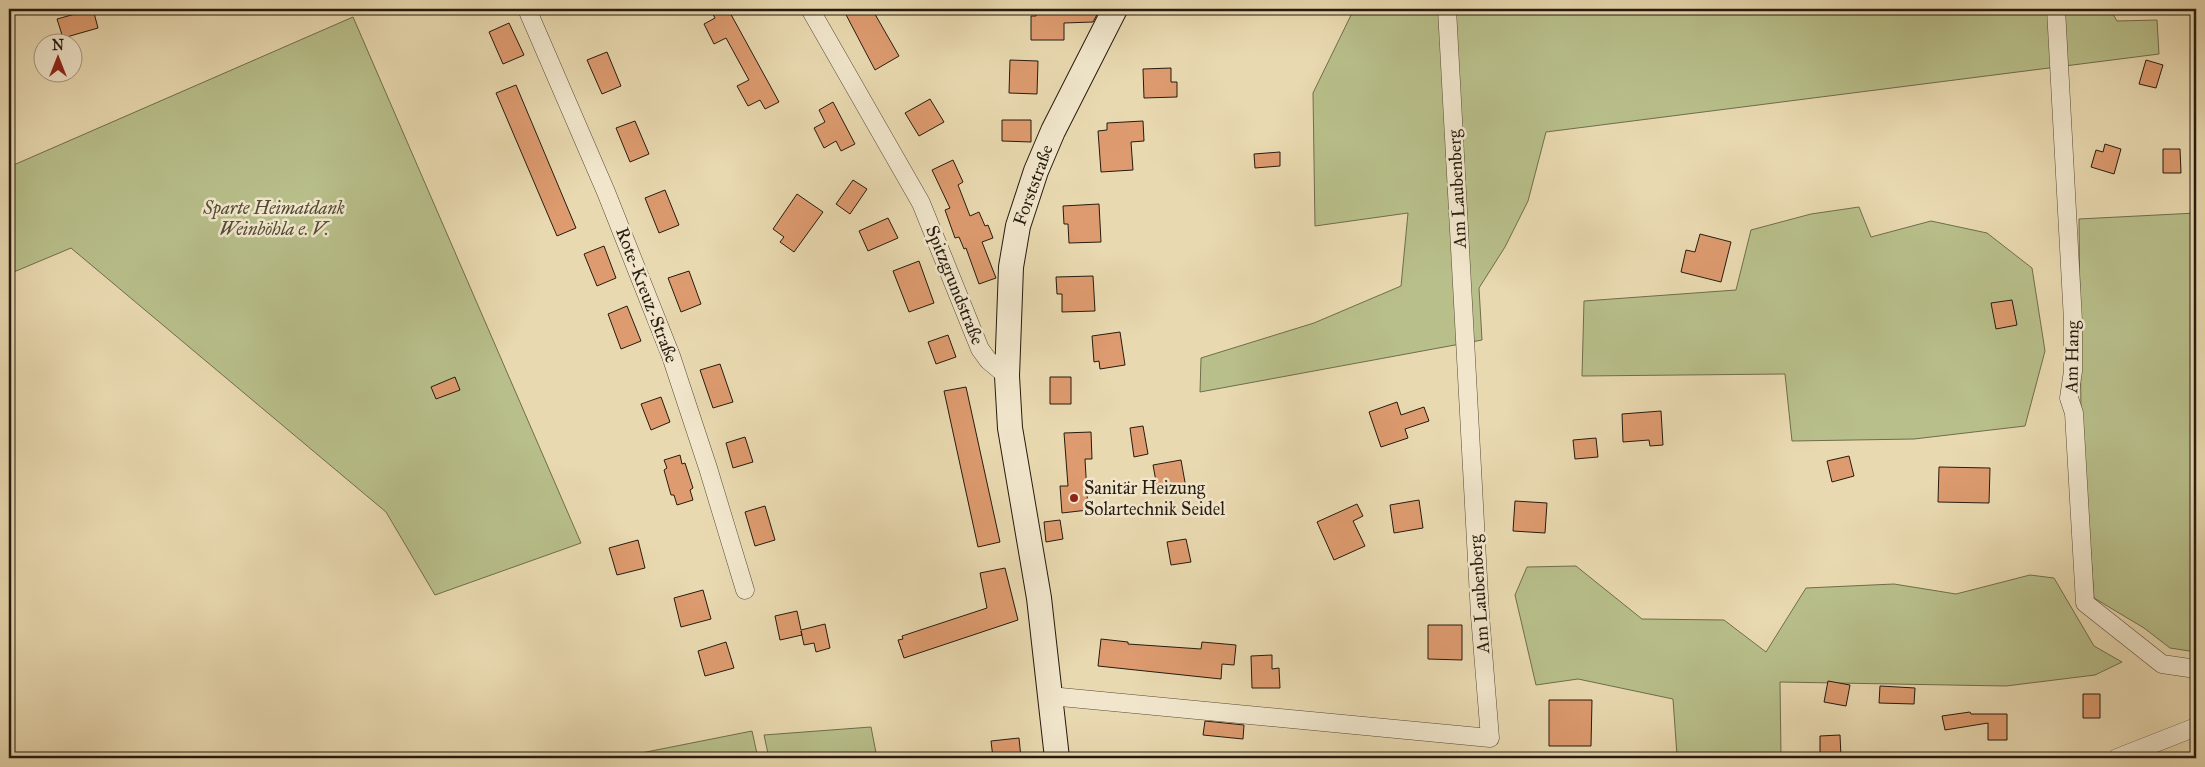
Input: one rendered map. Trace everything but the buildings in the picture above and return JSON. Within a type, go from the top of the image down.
[{"type":"street","name":"Rote-Kreuz-Straße","points":[[527,9],[606,192],[671,356],[708,468],[745,590]]},
{"type":"street","name":"Spitzgrundstraße","points":[[810,9],[921,203],[980,349],[988,360],[1007,376]]},
{"type":"street","name":"Forststraße","points":[[1007,376],[1011,267],[1023,206],[1046,146],[1115,9]]},
{"type":"street","name":"Am Laubenberg","points":[[1050,696],[1490,738],[1480,615],[1447,9]]},
{"type":"street","name":"Am Hang","points":[[2056,9],[2073,321],[2073,371],[2069,398],[2074,413],[2085,603],[2162,664],[2196,669]]},
{"type":"street","points":[[1007,376],[1010,428],[1038,594],[1057,758]]},
{"type":"street","points":[[2117,758],[2196,727]]},
{"type":"green space","points":[[1354,9],[2110,9],[2117,21],[2157,20],[2159,54],[1546,132],[1528,201],[1505,247],[1479,288],[1482,340],[1200,392],[1201,358],[1314,323],[1401,286],[1408,213],[1315,226],[1313,93]]},
{"type":"green space","name":"Sparte Heimatdank Weinböhla e. V.","points":[[353,17],[581,543],[435,595],[386,512],[71,248],[9,274],[9,167]]},
{"type":"green space","points":[[1859,207],[1871,237],[1931,221],[1987,233],[2032,268],[2045,351],[2025,426],[1914,439],[1792,441],[1785,374],[1582,376],[1584,301],[1736,290],[1751,230],[1811,214]]},
{"type":"green space","points":[[2196,213],[2196,652],[2170,648],[2144,628],[2094,598],[2081,416],[2079,219]]},
{"type":"green space","points":[[1576,566],[1642,619],[1724,620],[1766,652],[1806,588],[1894,584],[1956,594],[2030,575],[2054,578],[2094,646],[2122,662],[2095,675],[2006,686],[1780,682],[1781,758],[1677,756],[1673,699],[1578,679],[1536,685],[1515,595],[1527,567]]},
{"type":"green space","points":[[871,727],[877,758],[769,758],[764,735]]},
{"type":"green space","points":[[752,731],[758,758],[616,758]]},
{"type":"place","name":"Sanitär Heizung Solartechnik Seidel","points":[[1074,498]]}]
